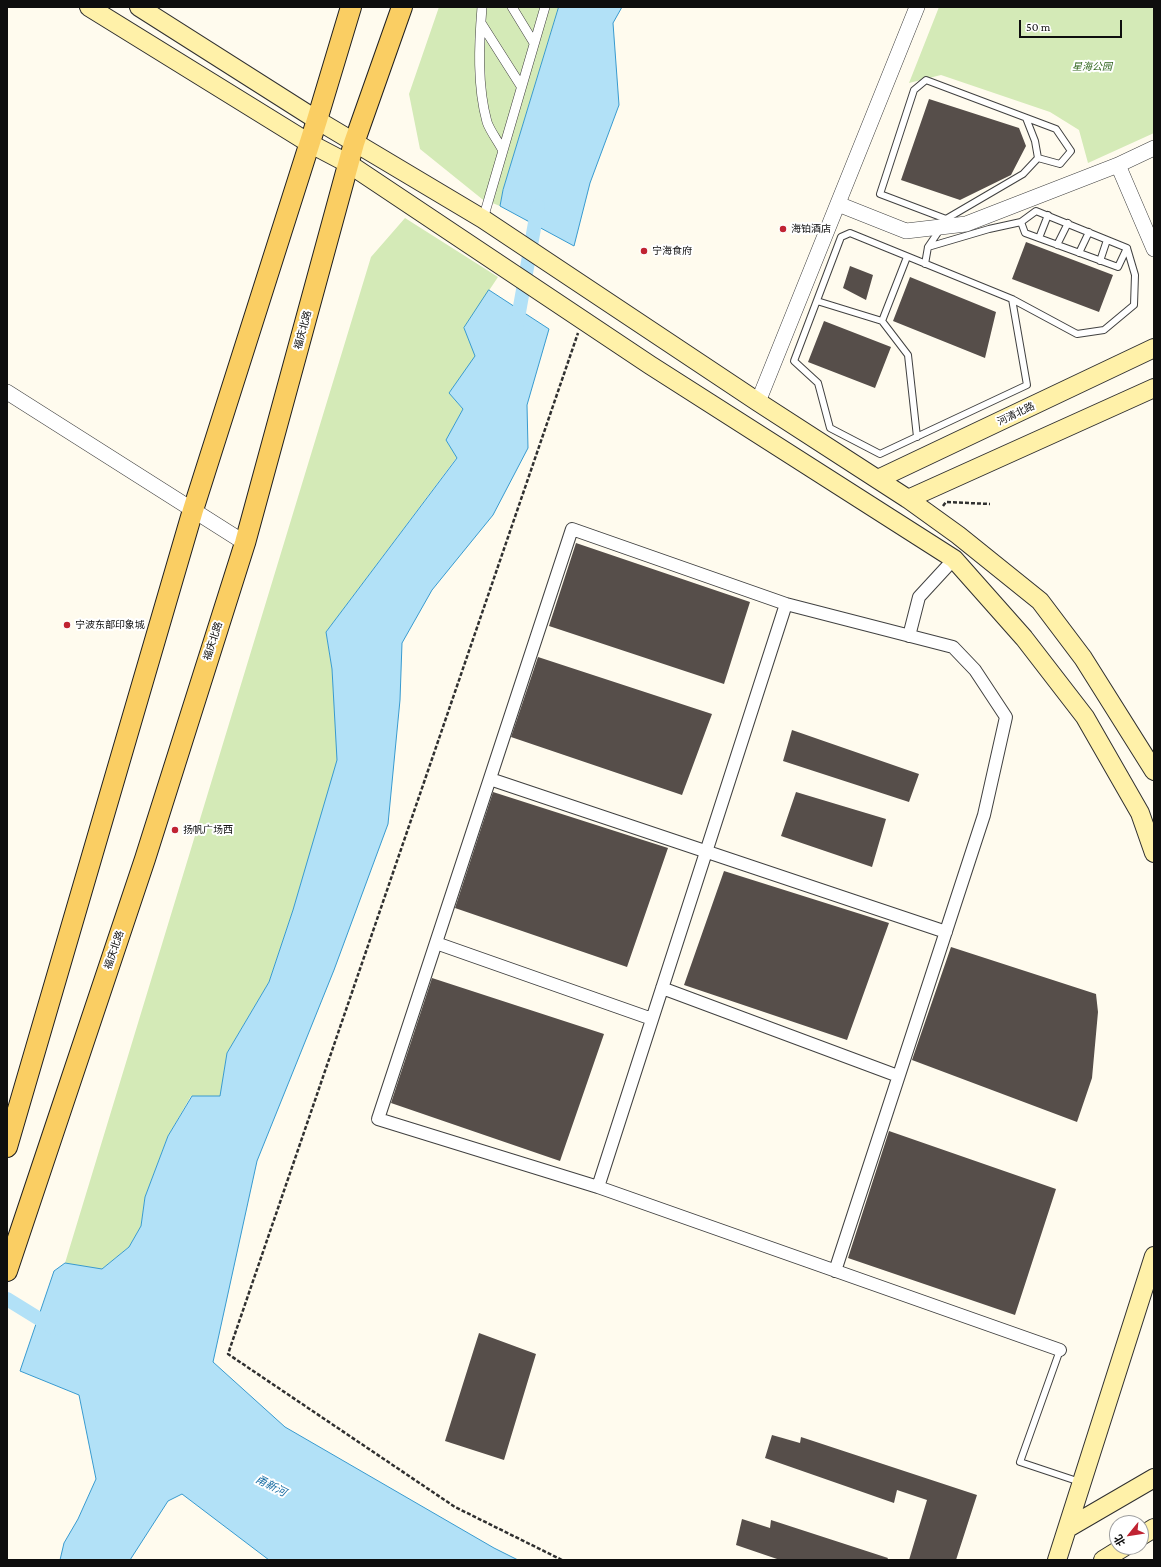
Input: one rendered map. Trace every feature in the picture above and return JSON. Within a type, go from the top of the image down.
[{"type":"main road","points":[[89,7],[309,143],[349,164],[650,365],[954,559],[1024,638],[1084,717],[1140,813],[1153,847]]},
{"type":"main road","points":[[139,7],[354,143],[483,219],[758,402],[908,499],[958,535],[1040,601],[1083,658],[1154,772]]},
{"type":"main road","points":[[7,1147],[193,510],[317,120],[350,7]]},
{"type":"main road","name":"福庆北路","points":[[7,1270],[25,1212],[145,859],[245,543],[354,143],[402,7]]},
{"type":"main road","name":"河清北路","points":[[878,480],[1154,348]]},
{"type":"main road","points":[[908,499],[1154,388]]},
{"type":"main road","points":[[1057,1560],[1149,1276],[1154,1256]]},
{"type":"main road","points":[[1149,1276],[1154,1294]]},
{"type":"main road","points":[[1068,1528],[1154,1478]]},
{"type":"street","points":[[482,7],[481,90],[488,123],[502,149]]},
{"type":"street","points":[[512,7],[534,43]]},
{"type":"street","points":[[483,219],[502,149],[545,7]]},
{"type":"street","points":[[758,402],[917,7]]},
{"type":"street","points":[[481,23],[521,86]]},
{"type":"street","points":[[838,204],[906,232],[944,223],[966,224],[1118,164],[1154,148]]},
{"type":"street","points":[[1118,164],[1154,249]]},
{"type":"street","points":[[7,392],[245,543]]},
{"type":"street","points":[[835,1271],[984,815],[1006,717],[975,670],[953,648],[786,604],[572,529],[378,1119],[598,1187],[835,1271],[1060,1350]]},
{"type":"street","points":[[909,636],[919,597],[954,559]]},
{"type":"street","points":[[598,1187],[786,604]]},
{"type":"street","points":[[490,779],[946,932]]},
{"type":"street","points":[[436,943],[652,1019]]},
{"type":"street","points":[[662,988],[898,1076]]},
{"type":"lane","points":[[944,223],[880,194],[914,90],[926,80],[1056,129],[1071,151],[1060,164],[1038,158]]},
{"type":"lane","points":[[1026,118],[1035,141],[1038,158]]},
{"type":"lane","points":[[925,264],[928,247],[944,223],[1022,174],[1038,158]]},
{"type":"lane","points":[[928,247],[990,229],[1021,222],[1036,211],[1127,248]]},
{"type":"lane","points":[[1039,238],[1048,215]]},
{"type":"lane","points":[[1021,222],[1025,233],[1118,267],[1127,248]]},
{"type":"lane","points":[[1057,245],[1068,223]]},
{"type":"lane","points":[[1079,253],[1089,232]]},
{"type":"lane","points":[[1012,299],[1027,385],[880,454],[830,428],[818,383],[794,361],[841,237],[850,233],[1012,299],[1077,334],[1104,330],[1134,305],[1135,275],[1127,248]]},
{"type":"lane","points":[[1100,261],[1107,240]]},
{"type":"lane","points":[[882,321],[907,257]]},
{"type":"lane","points":[[817,301],[882,321],[908,355],[917,437]]},
{"type":"lane","points":[[1060,1350],[1020,1462],[1082,1482]]},
{"type":"green space","points":[[439,7],[559,7],[503,190],[500,206],[482,199],[420,149],[409,94]]},
{"type":"green space","name":"星海公园","points":[[939,7],[1152,7],[1154,11],[1154,133],[1088,163],[1079,130],[1050,112],[941,75],[909,83]]},
{"type":"green space","points":[[405,218],[498,277],[464,328],[476,356],[449,393],[463,409],[446,440],[457,457],[326,632],[332,669],[338,760],[293,910],[269,982],[227,1053],[220,1097],[191,1096],[168,1136],[145,1197],[141,1226],[129,1247],[102,1269],[85,1269],[65,1263],[371,257]]},
{"type":"water","points":[[559,7],[622,7],[613,23],[619,105],[590,183],[574,246],[500,206],[503,190]]},
{"type":"water","points":[[489,290],[549,329],[527,405],[528,448],[493,515],[432,590],[402,643],[400,700],[388,824],[334,970],[257,1161],[213,1362],[285,1427],[494,1548],[518,1560],[269,1560],[182,1494],[168,1501],[130,1560],[60,1560],[64,1543],[78,1519],[96,1479],[79,1395],[20,1371],[54,1271],[65,1263],[102,1269],[129,1247],[141,1226],[145,1197],[168,1136],[192,1096],[220,1096],[227,1053],[269,982],[293,910],[337,760],[332,669],[326,632],[457,458],[446,440],[463,409],[449,393],[475,356],[464,328]]},
{"type":"building","points":[[929,99],[1019,128],[1026,146],[1011,175],[960,200],[901,180]]},
{"type":"building","points":[[1026,242],[1113,275],[1099,312],[1012,279]]},
{"type":"building","points":[[850,266],[873,275],[866,300],[843,288]]},
{"type":"building","points":[[910,277],[996,312],[985,358],[893,321]]},
{"type":"building","points":[[824,321],[891,347],[875,388],[808,362]]},
{"type":"building","points":[[576,543],[750,602],[724,684],[549,626]]},
{"type":"building","points":[[538,657],[712,714],[682,795],[511,737]]},
{"type":"building","points":[[792,730],[919,774],[909,802],[783,761]]},
{"type":"building","points":[[493,792],[668,848],[627,967],[455,908]]},
{"type":"building","points":[[796,792],[886,819],[872,867],[781,836]]},
{"type":"building","points":[[724,871],[889,923],[847,1040],[684,985]]},
{"type":"building","points":[[951,947],[1096,994],[1098,1012],[1092,1078],[1077,1122],[912,1060]]},
{"type":"building","points":[[432,978],[604,1034],[560,1161],[391,1103]]},
{"type":"building","points":[[889,1131],[1056,1189],[1015,1315],[848,1258]]},
{"type":"building","points":[[479,1333],[536,1354],[504,1460],[445,1441]]},
{"type":"building","points":[[772,1435],[800,1443],[801,1437],[977,1495],[956,1560],[909,1560],[927,1500],[897,1490],[894,1503],[765,1458]]},
{"type":"building","points":[[742,1519],[770,1528],[771,1520],[888,1558],[887,1560],[780,1560],[736,1545]]},
{"type":"waterway","points":[[516,329],[538,206]]},
{"type":"waterway","name":"甬新河","points":[[7,1299],[54,1328]]},
{"type":"place","name":"海铂酒店","points":[[783,229]]},
{"type":"place","name":"宁海食府","points":[[644,251]]},
{"type":"place","name":"宁波东部印象城","points":[[67,625]]},
{"type":"place","name":"扬帆广场西","points":[[175,830]]}]
